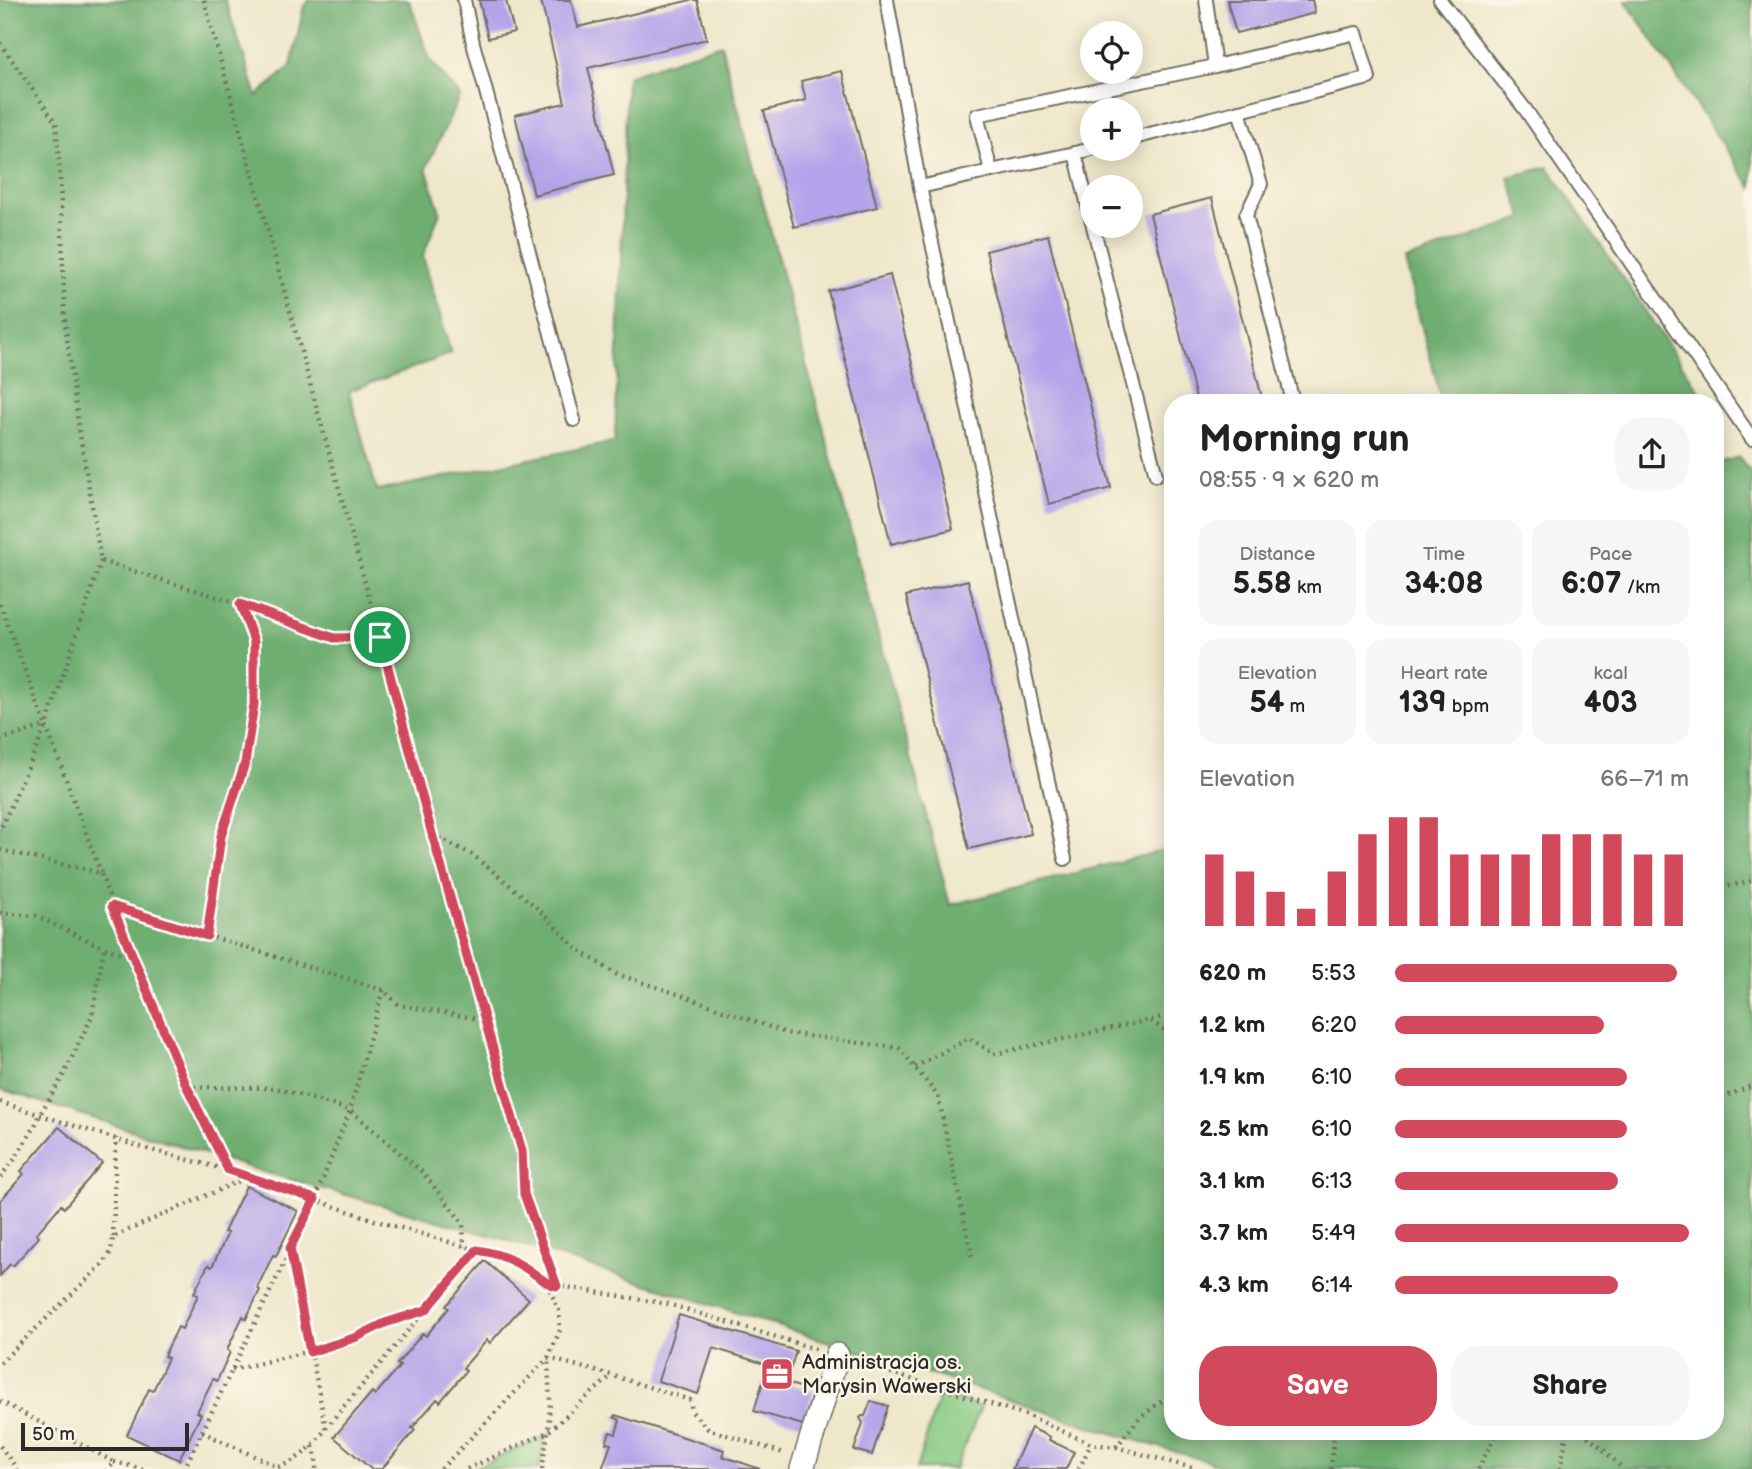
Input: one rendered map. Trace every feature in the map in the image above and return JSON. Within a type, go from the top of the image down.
[{"type":"street","points":[[795,1465],[837,1355]]},
{"type":"lane","points":[[464,0],[574,420]]},
{"type":"lane","points":[[887,0],[920,187],[1065,859]]},
{"type":"lane","points":[[1206,0],[1215,66]]},
{"type":"lane","points":[[1440,0],[1525,109],[1721,394]]},
{"type":"lane","points":[[991,171],[977,115],[1215,66],[1356,33],[1369,78],[1143,136]]},
{"type":"lane","points":[[1239,111],[1261,184],[1247,215],[1291,394]]},
{"type":"lane","points":[[920,187],[1080,152]]},
{"type":"lane","points":[[1075,153],[1081,175]]},
{"type":"lane","points":[[1097,238],[1156,475]]},
{"type":"lane","points":[[1724,398],[1752,439]]},
{"type":"path","points":[[204,0],[432,834],[522,1151],[524,1194],[557,1286]]},
{"type":"path","points":[[0,43],[56,123],[65,323],[101,561],[46,726],[1,829]]},
{"type":"path","points":[[101,561],[240,604],[334,638],[380,637]]},
{"type":"path","points":[[0,604],[132,957],[187,1087],[228,1170]]},
{"type":"path","points":[[207,936],[221,836],[245,763],[254,704],[254,641],[240,604]]},
{"type":"path","points":[[0,740],[46,726]]},
{"type":"path","points":[[0,815],[1,829]]},
{"type":"path","points":[[432,834],[473,855],[535,906],[577,949],[616,974],[786,1033],[899,1048],[938,1096],[972,1257]]},
{"type":"path","points":[[0,850],[101,873]]},
{"type":"path","points":[[1724,887],[1752,881]]},
{"type":"path","points":[[112,906],[383,990],[399,1005],[486,1020]]},
{"type":"path","points":[[0,913],[36,916],[104,948],[132,957]]},
{"type":"path","points":[[0,1178],[15,1160],[34,1128],[92,1016],[104,948]]},
{"type":"path","points":[[184,1469],[315,1199],[350,1110],[383,990]]},
{"type":"path","points":[[915,1067],[969,1038],[994,1054],[1164,1017]]},
{"type":"path","points":[[1151,1021],[1164,1030]]},
{"type":"path","points":[[1724,1097],[1752,1086]]},
{"type":"path","points":[[187,1087],[276,1088],[350,1110],[423,1173],[463,1223],[464,1247]]},
{"type":"path","points":[[0,1102],[147,1149],[228,1170],[377,1221],[464,1247],[495,1253],[534,1273],[547,1284],[559,1311],[560,1330],[548,1358],[441,1469]]},
{"type":"path","points":[[0,1363],[103,1264],[111,1252],[116,1138]]},
{"type":"path","points":[[113,1237],[248,1177]]},
{"type":"path","points":[[290,1248],[326,1429]]},
{"type":"path","points":[[202,1432],[280,1468],[296,1460],[307,1452],[477,1250]]},
{"type":"path","points":[[547,1284],[668,1304],[1029,1416],[1091,1444],[1116,1447],[1196,1469]]},
{"type":"path","points":[[231,1370],[310,1352],[426,1310]]},
{"type":"path","points":[[548,1358],[690,1400],[692,1412],[708,1429],[780,1452],[795,1465]]},
{"type":"path","points":[[542,1469],[550,1404],[548,1358]]},
{"type":"path","points":[[467,1469],[548,1432],[611,1375]]},
{"type":"path","points":[[1116,1447],[1140,1417],[1164,1400]]},
{"type":"path","points":[[0,1401],[114,1462],[143,1469]]},
{"type":"path","points":[[1331,1469],[1333,1440]]},
{"type":"path","points":[[1478,1469],[1493,1440]]},
{"type":"path","points":[[1560,1469],[1565,1440]]},
{"type":"path","points":[[1592,1440],[1623,1469]]},
{"type":"path","points":[[1079,1469],[1091,1444]]},
{"type":"path","points":[[313,1445],[316,1469]]},
{"type":"path","points":[[0,1446],[17,1469]]},
{"type":"path","points":[[109,1469],[114,1462]]},
{"type":"green space","points":[[0,0],[225,0],[257,96],[291,66],[304,6],[310,0],[409,0],[430,60],[460,96],[426,168],[440,212],[423,256],[451,354],[349,391],[377,491],[615,441],[627,76],[721,44],[950,905],[1164,850],[1164,1440],[1724,1440],[1724,461],[1739,457],[1752,474],[1752,1469],[1234,1469],[1098,1429],[503,1239],[267,1173],[0,1089]]},
{"type":"green space","points":[[1625,0],[1752,0],[1752,188]]},
{"type":"green space","points":[[1548,167],[1702,394],[1440,394],[1404,261],[1523,218],[1508,177]]},
{"type":"green space","points":[[940,1394],[981,1407],[955,1469],[916,1469]]},
{"type":"green space","points":[[546,1436],[539,1469],[472,1469]]},
{"type":"building","points":[[479,0],[506,0],[514,32],[488,38]]},
{"type":"building","points":[[541,0],[571,0],[578,27],[697,0],[707,39],[588,68],[614,175],[534,195],[515,115],[565,103]]},
{"type":"building","points":[[1227,0],[1312,0],[1315,13],[1236,33]]},
{"type":"building","points":[[842,71],[877,207],[794,227],[764,111],[806,100],[801,81]]},
{"type":"building","points":[[1212,198],[1261,394],[1195,394],[1150,214]]},
{"type":"building","points":[[1048,235],[1111,488],[1049,504],[986,251]]},
{"type":"building","points":[[890,275],[953,529],[891,544],[828,291]]},
{"type":"building","points":[[968,580],[1031,834],[969,849],[906,596]]},
{"type":"building","points":[[59,1127],[102,1163],[64,1208],[61,1205],[36,1234],[39,1237],[13,1266],[10,1264],[0,1276],[0,1201],[24,1174],[21,1171]]},
{"type":"building","points":[[246,1186],[298,1211],[257,1288],[260,1290],[246,1319],[243,1316],[227,1350],[230,1352],[217,1381],[213,1379],[197,1412],[201,1414],[179,1460],[127,1435],[149,1389],[153,1391],[168,1358],[164,1356],[178,1327],[182,1329],[198,1295],[194,1293],[208,1265],[212,1267],[228,1233],[224,1232]]},
{"type":"building","points":[[485,1261],[529,1299],[490,1343],[487,1340],[463,1368],[466,1371],[440,1402],[437,1399],[412,1428],[415,1430],[382,1469],[371,1469],[334,1437],[372,1392],[375,1395],[400,1366],[397,1364],[423,1333],[426,1336],[449,1308],[446,1306]]},
{"type":"building","points":[[679,1315],[796,1351],[786,1383],[813,1391],[803,1425],[754,1411],[768,1365],[713,1348],[698,1394],[658,1381]]},
{"type":"building","points":[[871,1401],[888,1406],[872,1455],[854,1450],[863,1423],[860,1418],[865,1416]]},
{"type":"building","points":[[615,1415],[724,1450],[722,1456],[760,1469],[602,1469],[611,1444],[606,1443],[610,1432],[616,1434],[620,1420],[614,1417]]},
{"type":"building","points":[[1031,1428],[1074,1452],[1066,1469],[1012,1469]]},
{"type":"place","name":"Administracja os. Marysin Wawerski","points":[[777,1374]]},
{"type":"route","points":[[240,604],[334,638],[380,637],[432,834],[522,1151],[524,1194],[557,1286],[547,1284],[509,1258],[477,1250],[426,1310],[310,1352],[290,1248],[315,1199],[228,1170],[187,1087],[112,906],[207,936],[221,836],[245,763],[254,704],[254,641],[240,604]]}]
